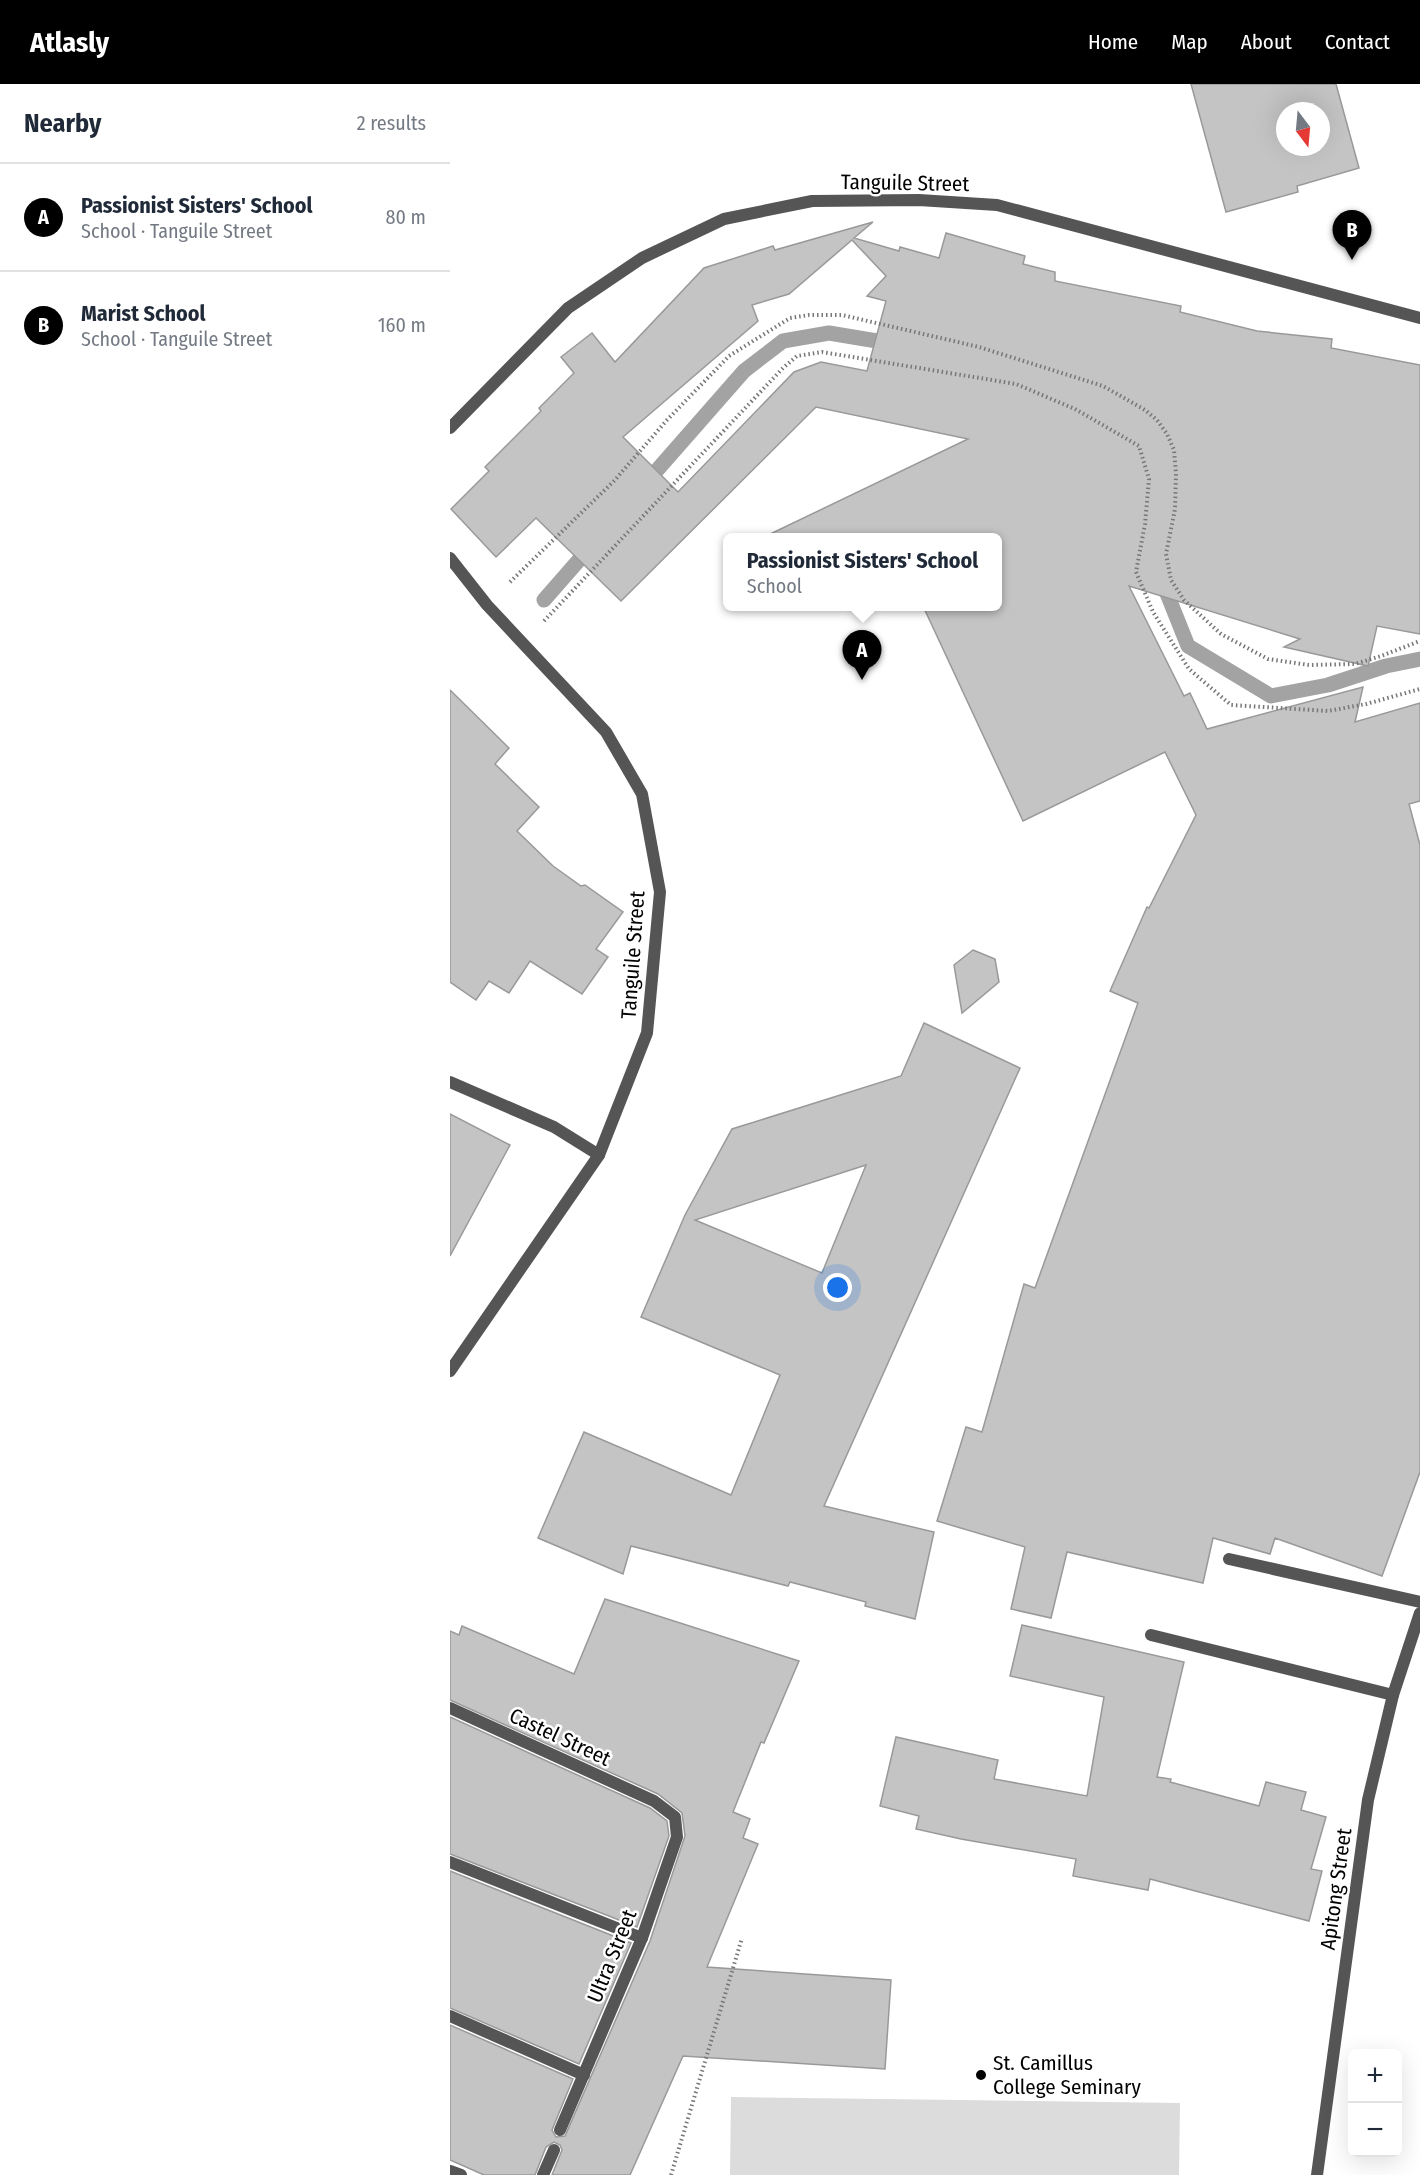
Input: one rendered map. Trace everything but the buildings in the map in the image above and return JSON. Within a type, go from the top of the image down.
[{"type":"street","name":"Tanguile Street","points":[[450,428],[568,308],[642,258],[724,219],[812,201],[919,200],[997,205],[1420,318]]},
{"type":"street","name":"Tanguile Street","points":[[450,558],[486,605],[606,732],[642,794],[660,892],[647,1033],[599,1155],[450,1371]]},
{"type":"street","points":[[450,1082],[554,1127],[599,1155]]},
{"type":"street","points":[[1229,1559],[1420,1602]]},
{"type":"street","name":"Apitong Street","points":[[1317,2175],[1368,1800],[1393,1695],[1420,1613]]},
{"type":"street","points":[[1151,1635],[1393,1695]]},
{"type":"street","name":"Castel Street","points":[[450,1708],[654,1801]]},
{"type":"street","name":"Ultra Street","points":[[560,2130],[642,1938],[677,1837],[675,1817],[654,1801]]},
{"type":"street","points":[[450,1862],[642,1938]]},
{"type":"street","points":[[450,2016],[584,2075]]},
{"type":"street","points":[[543,2175],[555,2150]]},
{"type":"street","points":[[450,2170],[460,2175]]},
{"type":"path","points":[[486,605],[614,481],[667,420],[729,356],[790,318],[809,315],[842,315],[979,346],[1103,386],[1151,415],[1167,434],[1174,450],[1175,509],[1166,554],[1171,580],[1184,600],[1221,634],[1268,659],[1309,665],[1355,664],[1420,641]]},
{"type":"path","points":[[523,643],[783,368],[797,356],[822,352],[1016,384],[1075,409],[1139,446],[1149,479],[1145,524],[1136,572],[1153,612],[1189,669],[1231,705],[1328,711],[1366,704],[1420,689]]},
{"type":"path","points":[[671,2175],[742,1938]]},
{"type":"shaded area","points":[[731,2097],[1180,2103],[1179,2175],[730,2175]]},
{"type":"waterway","points":[[644,485],[744,371],[783,341],[829,333],[895,344]]},
{"type":"waterway","points":[[544,600],[593,544]]},
{"type":"waterway","points":[[1162,581],[1188,646],[1271,696],[1328,685],[1386,666],[1420,659]]},
{"type":"place","name":"Marist School","points":[[1352,260]]},
{"type":"place","name":"Passionist Sisters' School","points":[[862,680]]},
{"type":"place","name":"St. Camillus College Seminary","points":[[981,2075]]}]
